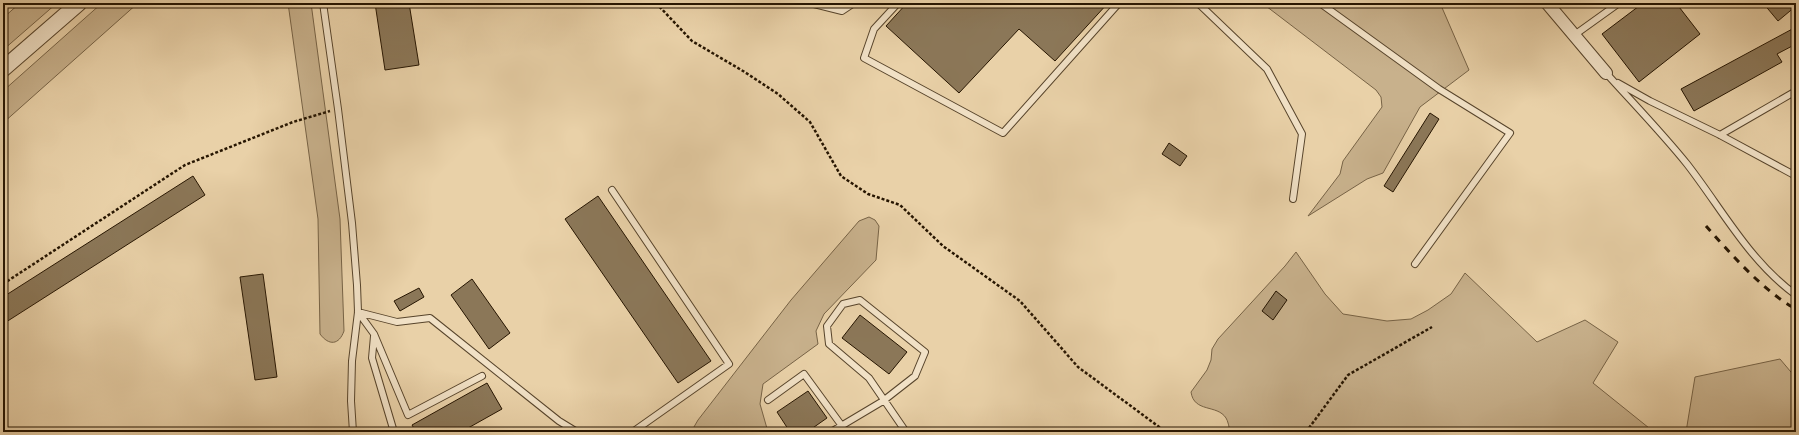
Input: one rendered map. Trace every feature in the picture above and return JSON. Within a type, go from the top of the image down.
[{"type":"street","points":[[3,69],[79,3]]},
{"type":"street","points":[[1547,3],[1573,36],[1606,73]]},
{"type":"lane","points":[[323,3],[352,223],[358,312],[352,361],[352,432]]},
{"type":"lane","points":[[810,3],[842,11],[854,3]]},
{"type":"lane","points":[[898,3],[874,29],[864,58],[1003,133],[1119,3]]},
{"type":"lane","points":[[1198,3],[1267,69],[1302,134],[1293,199]]},
{"type":"lane","points":[[1320,3],[1439,88],[1510,133],[1415,264]]},
{"type":"lane","points":[[1606,3],[1610,9]]},
{"type":"lane","points":[[1573,36],[1619,3]]},
{"type":"lane","points":[[1606,73],[1626,88],[1720,135],[1796,176]]},
{"type":"lane","points":[[1606,73],[1687,164],[1739,237],[1784,287],[1796,295]]},
{"type":"lane","points":[[1720,135],[1796,91]]},
{"type":"lane","points":[[612,190],[729,364],[634,432],[622,432]]},
{"type":"lane","points":[[832,432],[883,401],[915,376],[925,352],[860,300],[843,304],[827,326],[829,344],[869,378],[883,401],[906,432]]},
{"type":"lane","points":[[358,312],[374,334],[408,415],[482,376]]},
{"type":"lane","points":[[358,312],[397,322],[430,318],[558,420],[577,432]]},
{"type":"lane","points":[[374,334],[372,358],[394,432]]},
{"type":"lane","points":[[768,400],[804,374],[842,426]]},
{"type":"path","points":[[656,3],[692,41],[743,70],[778,94],[810,122],[841,176],[868,194],[900,205],[943,246],[1020,301],[1078,367],[1166,432]]},
{"type":"path","points":[[3,284],[185,166],[293,122],[338,109]]},
{"type":"path","points":[[1306,432],[1348,376],[1432,327]]},
{"type":"shaded area","points":[[20,3],[57,3],[3,50],[3,18]]},
{"type":"shaded area","points":[[102,3],[138,3],[3,123],[3,91]]},
{"type":"shaded area","points":[[288,3],[311,3],[340,219],[344,331],[342,336],[334,342],[327,341],[320,334],[318,219]]},
{"type":"shaded area","points":[[1262,3],[1440,3],[1469,70],[1420,107],[1383,173],[1367,179],[1308,216],[1340,174],[1343,161],[1382,107],[1381,97],[1376,90]]},
{"type":"shaded area","points":[[869,217],[875,220],[879,226],[876,260],[824,314],[816,331],[818,344],[763,384],[760,404],[768,432],[691,432],[698,420],[791,300],[859,221]]},
{"type":"shaded area","points":[[1296,252],[1325,294],[1343,314],[1387,321],[1411,319],[1428,310],[1451,294],[1465,273],[1537,342],[1585,320],[1618,342],[1593,383],[1654,432],[1230,431],[1227,419],[1222,414],[1196,403],[1191,392],[1207,370],[1211,360],[1212,349],[1218,339]]},
{"type":"shaded area","points":[[1780,359],[1796,378],[1796,432],[1686,432],[1695,377]]},
{"type":"building","points":[[375,3],[409,3],[419,65],[385,70]]},
{"type":"building","points":[[907,3],[1108,3],[1055,61],[1019,29],[959,93],[886,26]]},
{"type":"building","points":[[1643,3],[1676,3],[1700,34],[1639,82],[1602,34]]},
{"type":"building","points":[[1763,3],[1796,3],[1796,6],[1778,21]]},
{"type":"building","points":[[1796,27],[1796,44],[1777,54],[1782,62],[1694,111],[1681,89]]},
{"type":"building","points":[[1430,113],[1439,119],[1393,192],[1384,186]]},
{"type":"building","points":[[1169,143],[1187,156],[1180,166],[1162,154]]},
{"type":"building","points":[[193,176],[205,195],[3,324],[3,297]]},
{"type":"building","points":[[598,196],[711,361],[678,383],[565,219]]},
{"type":"building","points":[[263,274],[277,377],[255,380],[240,277]]},
{"type":"building","points":[[472,279],[510,333],[489,349],[451,295]]},
{"type":"building","points":[[419,288],[424,297],[400,311],[394,301]]},
{"type":"building","points":[[1276,291],[1287,300],[1273,320],[1262,311]]},
{"type":"building","points":[[860,315],[907,352],[889,374],[842,338]]},
{"type":"building","points":[[487,383],[502,409],[461,432],[416,432],[412,425]]},
{"type":"building","points":[[808,391],[827,418],[807,432],[790,432],[777,412]]},
{"type":"railway","points":[[1706,226],[1737,260],[1760,282],[1796,309]]}]
